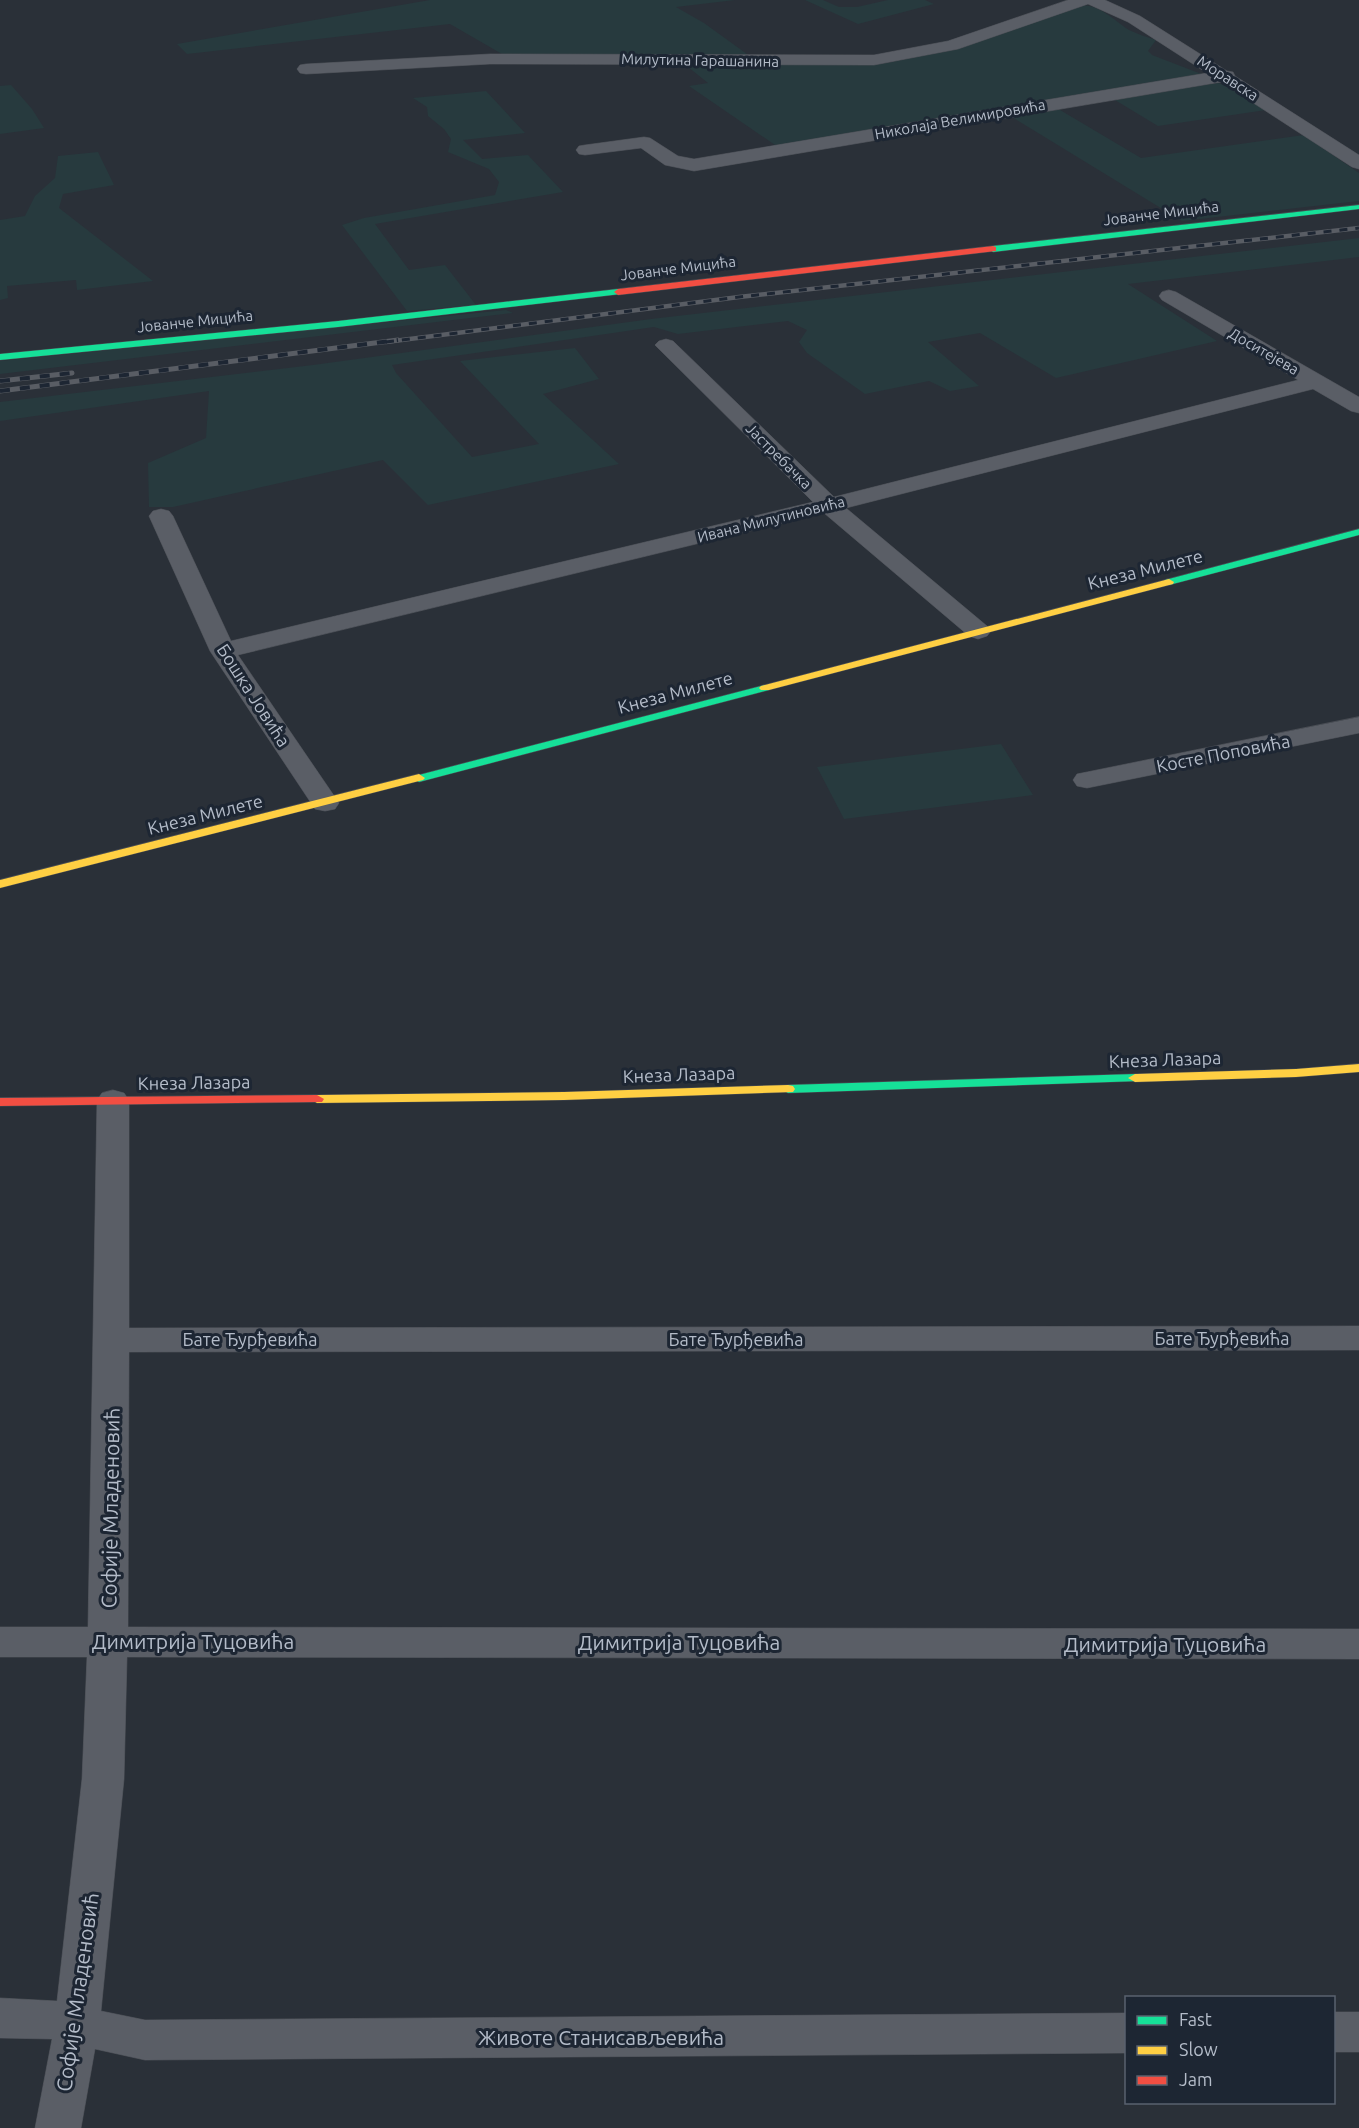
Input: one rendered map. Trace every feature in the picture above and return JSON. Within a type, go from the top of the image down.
[{"type":"street","name":"Милутина Гарашанина","points":[[306,69],[490,59],[873,60],[952,45],[1084,0]]},
{"type":"street","name":"Моравска","points":[[1092,0],[1134,19],[1227,76],[1359,164]]},
{"type":"street","name":"Николаја Велимировића","points":[[585,150],[644,142],[672,161],[694,165],[1174,83],[1227,76]]},
{"type":"street","name":"Јованче Мицића","points":[[0,357],[339,324],[1359,207]]},
{"type":"street","name":"Доситејева","points":[[1169,296],[1359,406]]},
{"type":"street","name":"Јастребачка","points":[[666,345],[829,505],[978,631]]},
{"type":"street","name":"Ивана Милутиновића","points":[[223,651],[829,505],[1318,381]]},
{"type":"street","name":"Бошка Јовића","points":[[161,516],[223,651],[325,803]]},
{"type":"street","name":"Кнеза Милете","points":[[0,884],[325,803],[1359,532]]},
{"type":"street","name":"Косте Поповића","points":[[1087,780],[1359,725]]},
{"type":"street","name":"Кнеза Лазара","points":[[0,1102],[564,1096],[1296,1073],[1359,1068]]},
{"type":"street","name":"Софије Младеновић","points":[[58,2128],[77,2025],[103,1779],[108,1641],[113,1100]]},
{"type":"street","name":"Бате Ђурђевића","points":[[112,1340],[1359,1338]]},
{"type":"street","name":"Димитрија Туцовића","points":[[0,1642],[1359,1644]]},
{"type":"street","name":"Животе Станисављевића","points":[[0,2019],[50,2019],[145,2040],[1125,2033]]},
{"type":"street","points":[[1335,2032],[1359,2032]]},
{"type":"green space","points":[[430,0],[735,0],[676,7],[704,23],[751,57],[502,54],[450,24],[187,54],[177,44]]},
{"type":"green space","points":[[805,0],[823,0],[839,7],[857,7],[888,0],[925,0],[934,4],[858,24]]},
{"type":"green space","points":[[1079,5],[1094,7],[1129,30],[1156,40],[1148,51],[1152,55],[1204,75],[778,147],[689,86],[708,83],[683,63],[886,63],[950,50]]},
{"type":"green space","points":[[1218,83],[1266,110],[1158,126],[1110,97]]},
{"type":"green space","points":[[11,85],[32,109],[44,128],[0,134],[0,86]]},
{"type":"green space","points":[[486,91],[525,133],[463,140],[482,159],[528,155],[563,192],[375,224],[409,270],[445,265],[476,305],[407,311],[342,225],[364,218],[495,195],[499,182],[489,169],[448,152],[451,139],[444,129],[428,116],[427,107],[413,98]]},
{"type":"green space","points":[[1055,107],[1141,158],[1304,135],[1359,173],[1359,201],[1182,221],[1012,117]]},
{"type":"green space","points":[[98,152],[114,185],[63,194],[59,208],[153,281],[77,290],[76,280],[7,286],[8,298],[0,300],[0,220],[25,216],[35,196],[55,178],[58,156]]},
{"type":"green space","points":[[1359,238],[1359,257],[1128,284],[1217,341],[1056,378],[980,333],[928,342],[979,386],[950,391],[929,381],[865,394],[807,353],[799,342],[807,330],[788,321],[678,334],[654,327],[392,365],[396,373],[472,457],[539,444],[460,361],[575,348],[599,379],[543,394],[619,464],[428,505],[383,460],[173,507],[149,507],[148,463],[206,438],[209,391],[0,421],[0,402],[313,365],[651,319]]},
{"type":"green space","points":[[506,310],[513,313],[0,374],[0,361]]},
{"type":"green space","points":[[1001,744],[1033,795],[844,819],[817,767]]},
{"type":"railway","points":[[386,342],[739,297],[1359,228]]},
{"type":"railway","points":[[0,391],[398,340]]},
{"type":"railway","points":[[0,381],[72,373]]},
{"type":"traffic: fast","points":[[993,249],[1359,207]]},
{"type":"traffic: fast","points":[[0,357],[338,324],[618,292]]},
{"type":"traffic: fast","points":[[1169,582],[1359,532]]},
{"type":"traffic: fast","points":[[419,778],[765,688]]},
{"type":"traffic: fast","points":[[788,1089],[1135,1078]]},
{"type":"traffic: slow","points":[[765,688],[1169,582]]},
{"type":"traffic: slow","points":[[0,884],[419,778]]},
{"type":"traffic: slow","points":[[1135,1078],[1296,1073],[1359,1068]]},
{"type":"traffic: slow","points":[[317,1099],[564,1096],[788,1089]]},
{"type":"traffic: jam","points":[[618,292],[993,249]]},
{"type":"traffic: jam","points":[[0,1102],[317,1099]]}]
